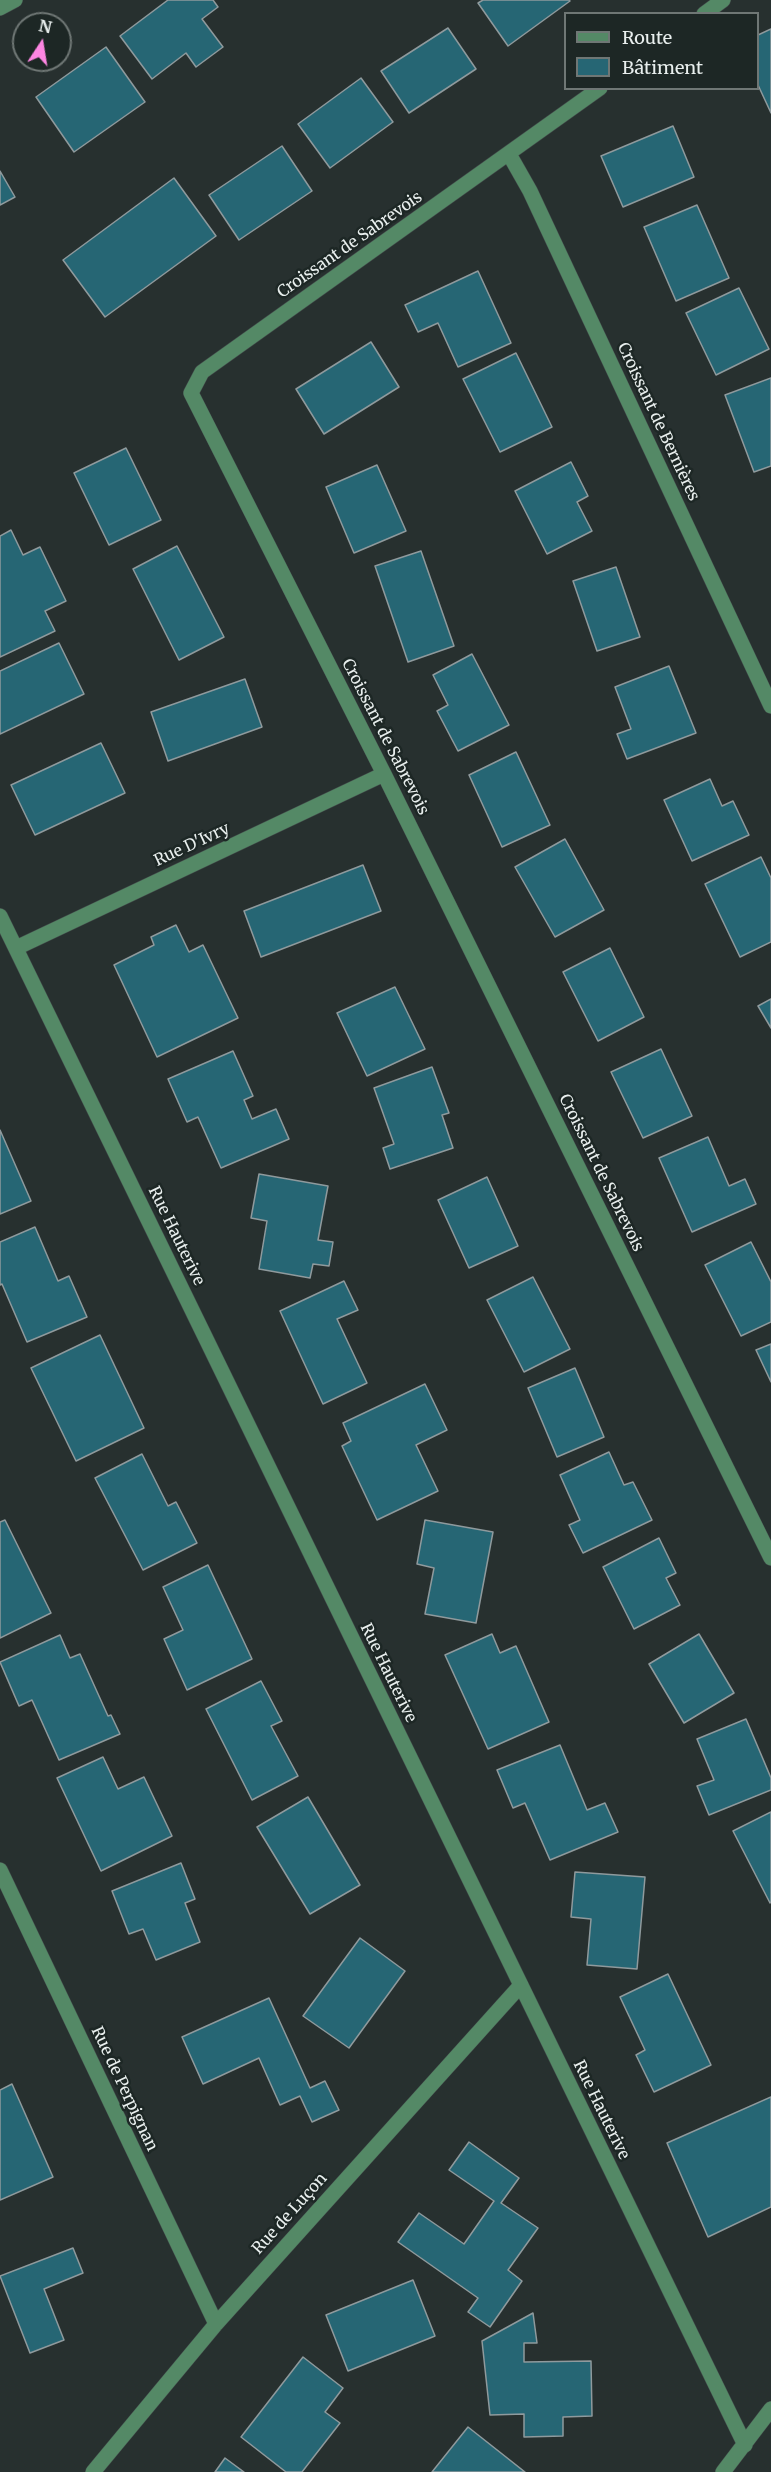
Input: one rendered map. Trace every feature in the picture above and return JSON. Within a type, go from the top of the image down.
[{"type":"street","points":[[0,8],[15,0]]},
{"type":"street","points":[[707,12],[723,0]]},
{"type":"street","name":"Croissant de Sabrevois","points":[[597,90],[202,372],[191,393],[384,774],[771,1558]]},
{"type":"street","name":"Croissant de Bernières","points":[[509,154],[535,202],[771,706]]},
{"type":"street","name":"Rue D'Ivry","points":[[16,948],[384,774]]},
{"type":"street","name":"Rue Hauterive","points":[[0,916],[745,2445]]},
{"type":"street","name":"Rue de Perpignan","points":[[0,1870],[216,2324]]},
{"type":"street","name":"Rue de Luçon","points":[[93,2472],[216,2324],[520,1985]]},
{"type":"street","points":[[723,2472],[771,2409]]},
{"type":"building","points":[[168,0],[213,0],[218,7],[202,19],[223,47],[196,67],[186,53],[152,79],[120,36]]},
{"type":"building","points":[[483,0],[570,1],[508,46],[478,3]]},
{"type":"building","points":[[448,28],[476,69],[409,113],[381,71]]},
{"type":"building","points":[[771,29],[771,113],[759,87],[759,35]]},
{"type":"building","points":[[106,47],[145,102],[74,152],[36,97]]},
{"type":"building","points":[[361,78],[393,122],[330,168],[298,124]]},
{"type":"building","points":[[673,126],[694,177],[623,207],[601,156]]},
{"type":"building","points":[[282,146],[312,191],[239,240],[209,195]]},
{"type":"building","points":[[0,171],[15,197],[0,205]]},
{"type":"building","points":[[174,178],[216,236],[105,317],[63,260]]},
{"type":"building","points":[[697,205],[729,278],[676,301],[644,227]]},
{"type":"building","points":[[478,271],[511,343],[458,367],[438,323],[418,332],[405,305]]},
{"type":"building","points":[[739,288],[769,349],[716,375],[686,313]]},
{"type":"building","points":[[371,342],[399,387],[324,434],[296,389]]},
{"type":"building","points":[[516,353],[552,427],[500,452],[463,379]]},
{"type":"building","points":[[771,378],[771,466],[754,472],[725,395]]},
{"type":"building","points":[[126,448],[161,520],[109,545],[74,473]]},
{"type":"building","points":[[571,462],[588,496],[577,502],[592,531],[547,554],[515,491]]},
{"type":"building","points":[[377,465],[406,531],[354,553],[326,487]]},
{"type":"building","points":[[11,530],[23,555],[40,547],[66,601],[45,611],[55,631],[0,657],[0,536]]},
{"type":"building","points":[[177,546],[224,637],[179,660],[133,569]]},
{"type":"building","points":[[421,551],[454,646],[408,662],[375,566]]},
{"type":"building","points":[[616,567],[640,637],[597,651],[573,581]]},
{"type":"building","points":[[59,643],[84,694],[0,734],[0,671]]},
{"type":"building","points":[[472,654],[509,725],[458,751],[437,711],[448,705],[433,675]]},
{"type":"building","points":[[669,666],[696,733],[627,759],[617,734],[631,729],[615,687]]},
{"type":"building","points":[[245,679],[262,727],[168,761],[151,712]]},
{"type":"building","points":[[101,743],[125,793],[35,835],[11,785]]},
{"type":"building","points":[[516,752],[550,825],[502,847],[469,775]]},
{"type":"building","points":[[710,779],[722,806],[733,801],[749,835],[692,861],[664,800]]},
{"type":"building","points":[[565,839],[604,910],[555,937],[515,867]]},
{"type":"building","points":[[761,857],[771,878],[771,942],[740,957],[705,884]]},
{"type":"building","points":[[363,865],[381,911],[261,957],[244,911]]},
{"type":"building","points":[[176,925],[189,952],[203,945],[238,1018],[157,1057],[114,965],[154,945],[151,937]]},
{"type":"building","points":[[610,948],[644,1017],[598,1041],[563,972]]},
{"type":"building","points":[[395,987],[425,1049],[367,1076],[337,1013]]},
{"type":"building","points":[[771,999],[771,1028],[758,1006]]},
{"type":"building","points":[[661,1049],[692,1116],[643,1138],[611,1072]]},
{"type":"building","points":[[233,1051],[253,1096],[244,1100],[252,1119],[276,1109],[289,1139],[221,1168],[198,1117],[187,1122],[168,1079]]},
{"type":"building","points":[[432,1067],[449,1113],[442,1115],[453,1148],[390,1169],[383,1148],[394,1144],[374,1088]]},
{"type":"building","points":[[0,1130],[31,1201],[0,1214]]},
{"type":"building","points":[[708,1137],[729,1186],[745,1179],[756,1204],[692,1232],[659,1158]]},
{"type":"building","points":[[259,1174],[328,1186],[318,1240],[333,1242],[329,1266],[313,1264],[310,1278],[259,1269],[267,1221],[251,1218]]},
{"type":"building","points":[[487,1177],[518,1246],[469,1268],[438,1200]]},
{"type":"building","points":[[35,1227],[58,1281],[69,1276],[87,1317],[27,1342],[2,1284],[0,1285],[0,1242]]},
{"type":"building","points":[[751,1242],[771,1282],[771,1322],[741,1336],[705,1265]]},
{"type":"building","points":[[533,1277],[570,1349],[524,1372],[487,1300]]},
{"type":"building","points":[[344,1281],[358,1310],[337,1319],[367,1383],[323,1404],[280,1311]]},
{"type":"building","points":[[100,1335],[144,1428],[76,1461],[31,1368]]},
{"type":"building","points":[[771,1344],[771,1382],[756,1350]]},
{"type":"building","points":[[575,1368],[604,1437],[557,1457],[528,1388]]},
{"type":"building","points":[[425,1384],[447,1430],[416,1445],[438,1491],[377,1520],[342,1446],[351,1441],[343,1423]]},
{"type":"building","points":[[609,1452],[624,1485],[633,1482],[652,1520],[583,1553],[569,1525],[580,1520],[560,1475]]},
{"type":"building","points":[[142,1454],[168,1506],[176,1502],[197,1543],[143,1570],[95,1478]]},
{"type":"building","points":[[5,1520],[51,1613],[0,1638],[0,1522]]},
{"type":"building","points":[[425,1520],[493,1532],[476,1623],[425,1614],[434,1568],[417,1564]]},
{"type":"building","points":[[659,1538],[676,1573],[666,1578],[680,1605],[634,1629],[603,1567]]},
{"type":"building","points":[[208,1565],[252,1659],[187,1690],[164,1639],[183,1630],[163,1587]]},
{"type":"building","points":[[492,1634],[500,1653],[516,1646],[549,1722],[488,1749],[445,1655]]},
{"type":"building","points":[[699,1634],[734,1693],[684,1723],[649,1664]]},
{"type":"building","points":[[60,1635],[70,1658],[80,1654],[108,1716],[111,1715],[120,1734],[59,1760],[32,1700],[19,1706],[0,1662]]},
{"type":"building","points":[[261,1681],[282,1721],[271,1726],[298,1776],[252,1800],[206,1709]]},
{"type":"building","points":[[746,1719],[771,1778],[771,1790],[709,1815],[697,1786],[714,1780],[697,1739]]},
{"type":"building","points":[[560,1745],[587,1810],[605,1803],[618,1832],[550,1860],[525,1803],[513,1808],[497,1770]]},
{"type":"building","points":[[103,1757],[118,1789],[144,1777],[172,1836],[101,1871],[57,1778]]},
{"type":"building","points":[[308,1797],[360,1885],[310,1914],[257,1827]]},
{"type":"building","points":[[771,1812],[771,1902],[770,1903],[733,1831]]},
{"type":"building","points":[[181,1863],[195,1899],[185,1903],[200,1942],[156,1960],[143,1929],[129,1934],[112,1891]]},
{"type":"building","points":[[575,1872],[645,1877],[637,1969],[587,1965],[591,1919],[571,1917]]},
{"type":"building","points":[[360,1938],[405,1971],[349,2048],[303,2016]]},
{"type":"building","points":[[668,1974],[711,2065],[654,2092],[636,2055],[645,2050],[620,1997]]},
{"type":"building","points":[[269,1998],[310,2088],[325,2081],[339,2110],[312,2122],[300,2096],[280,2105],[259,2058],[203,2084],[182,2037]]},
{"type":"building","points":[[12,2084],[53,2177],[0,2200],[0,2090]]},
{"type":"building","points":[[771,2097],[771,2207],[708,2237],[667,2143]]},
{"type":"building","points":[[469,2142],[519,2178],[501,2203],[538,2228],[508,2270],[522,2281],[490,2327],[468,2312],[478,2298],[398,2242],[419,2213],[464,2244],[494,2201],[449,2170]]},
{"type":"building","points":[[73,2248],[83,2273],[44,2289],[64,2340],[30,2353],[0,2276]]},
{"type":"building","points":[[413,2280],[435,2336],[348,2371],[326,2315]]},
{"type":"building","points":[[533,2313],[537,2343],[524,2343],[524,2362],[591,2361],[592,2416],[563,2417],[563,2436],[524,2437],[524,2414],[490,2415],[482,2341]]},
{"type":"building","points":[[303,2357],[343,2388],[325,2412],[340,2423],[302,2472],[286,2472],[241,2437]]},
{"type":"building","points":[[468,2427],[525,2472],[432,2472]]},
{"type":"building","points":[[225,2458],[244,2472],[215,2472]]}]
